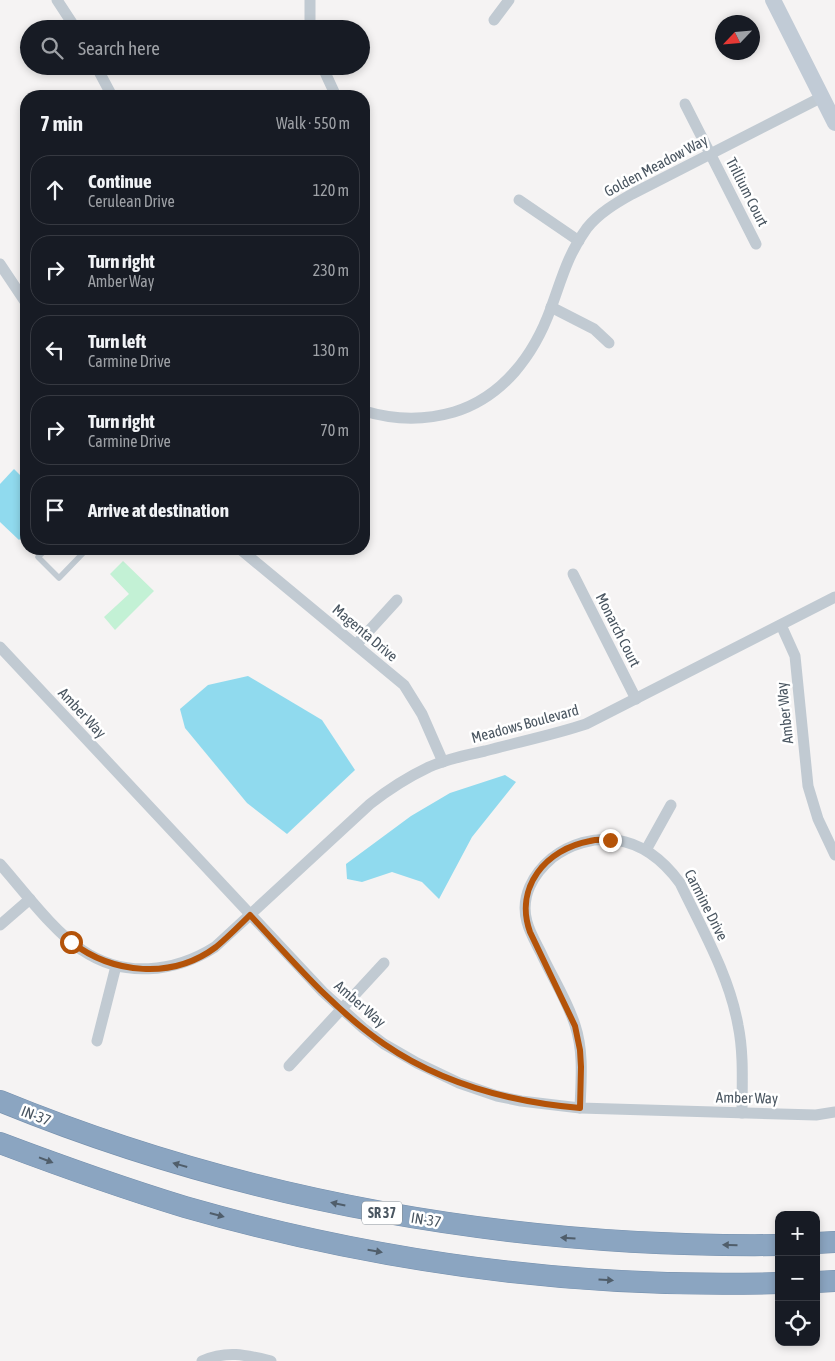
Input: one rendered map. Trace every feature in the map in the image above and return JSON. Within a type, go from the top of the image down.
[{"type":"highway","name":"IN-37","points":[[0,1102],[102,1140],[160,1159],[257,1186],[376,1212],[475,1228],[557,1237],[658,1244],[775,1245]]},
{"type":"highway","points":[[0,1143],[91,1177],[186,1207],[285,1232],[365,1249],[476,1267],[586,1279],[712,1284],[775,1283]]},
{"type":"highway","points":[[820,1243],[835,1242]]},
{"type":"highway","points":[[820,1282],[835,1281]]},
{"type":"street","points":[[57,0],[70,20]]},
{"type":"street","points":[[309,20],[310,0]]},
{"type":"street","points":[[494,20],[509,0]]},
{"type":"street","points":[[772,0],[835,123]]},
{"type":"street","points":[[101,75],[109,90]]},
{"type":"street","points":[[326,75],[333,90]]},
{"type":"street","name":"Golden Meadow Way","points":[[370,413],[385,417],[425,419],[454,412],[476,403],[505,383],[520,367],[534,345],[551,307],[566,263],[596,218],[615,203],[822,97]]},
{"type":"street","name":"Trillium Court","points":[[684,104],[756,244]]},
{"type":"street","points":[[520,200],[579,241]]},
{"type":"street","points":[[0,264],[20,294]]},
{"type":"street","points":[[551,307],[594,329],[609,343]]},
{"type":"street","name":"Magenta Drive","points":[[247,555],[404,685],[422,714],[443,762]]},
{"type":"street","name":"Monarch Court","points":[[573,574],[636,699]]},
{"type":"street","name":"Meadows Boulevard","points":[[0,864],[30,899],[82,951],[116,966],[134,969],[179,965],[215,947],[386,791],[408,778],[443,762],[576,727],[636,699],[835,597]]},
{"type":"street","points":[[356,645],[397,600]]},
{"type":"street","name":"Amber Way","points":[[781,625],[795,656],[808,786],[818,819],[835,855]]},
{"type":"street","name":"Amber Way","points":[[0,647],[322,992],[384,1044],[417,1064],[459,1083],[497,1096],[521,1101],[580,1108],[816,1115],[835,1112]]},
{"type":"street","points":[[646,850],[672,805]]},
{"type":"street","name":"Carmine Drive","points":[[580,1108],[580,1050],[575,1026],[530,932],[526,920],[526,897],[532,881],[542,867],[563,851],[591,840],[610,840],[625,842],[646,850],[672,871],[680,883],[719,963],[738,1025],[742,1058],[742,1113]]},
{"type":"street","points":[[0,925],[30,899]]},
{"type":"street","points":[[290,1066],[384,963]]},
{"type":"street","points":[[97,1041],[116,966]]},
{"type":"street","points":[[202,1361],[216,1355],[242,1354],[271,1361]]},
{"type":"lane","points":[[40,555],[38,557],[59,578],[81,555]]},
{"type":"green space","points":[[123,561],[154,591],[115,630],[104,617],[129,594],[110,574]]},
{"type":"water","points":[[14,469],[20,475],[19,540],[0,522],[0,484]]},
{"type":"water","points":[[248,676],[322,720],[355,770],[287,834],[247,803],[185,728],[180,709],[208,685]]},
{"type":"water","points":[[505,775],[516,782],[472,837],[439,899],[422,882],[392,872],[362,882],[347,879],[346,864],[411,816],[450,793]]},
{"type":"route","points":[[71,942],[82,951],[123,968],[164,968],[179,965],[205,954],[250,915],[322,992],[384,1044],[417,1064],[459,1083],[497,1096],[544,1105],[580,1108],[581,1067],[578,1037],[571,1015],[530,932],[526,920],[526,897],[535,877],[552,858],[563,851],[591,840],[610,840]]}]
